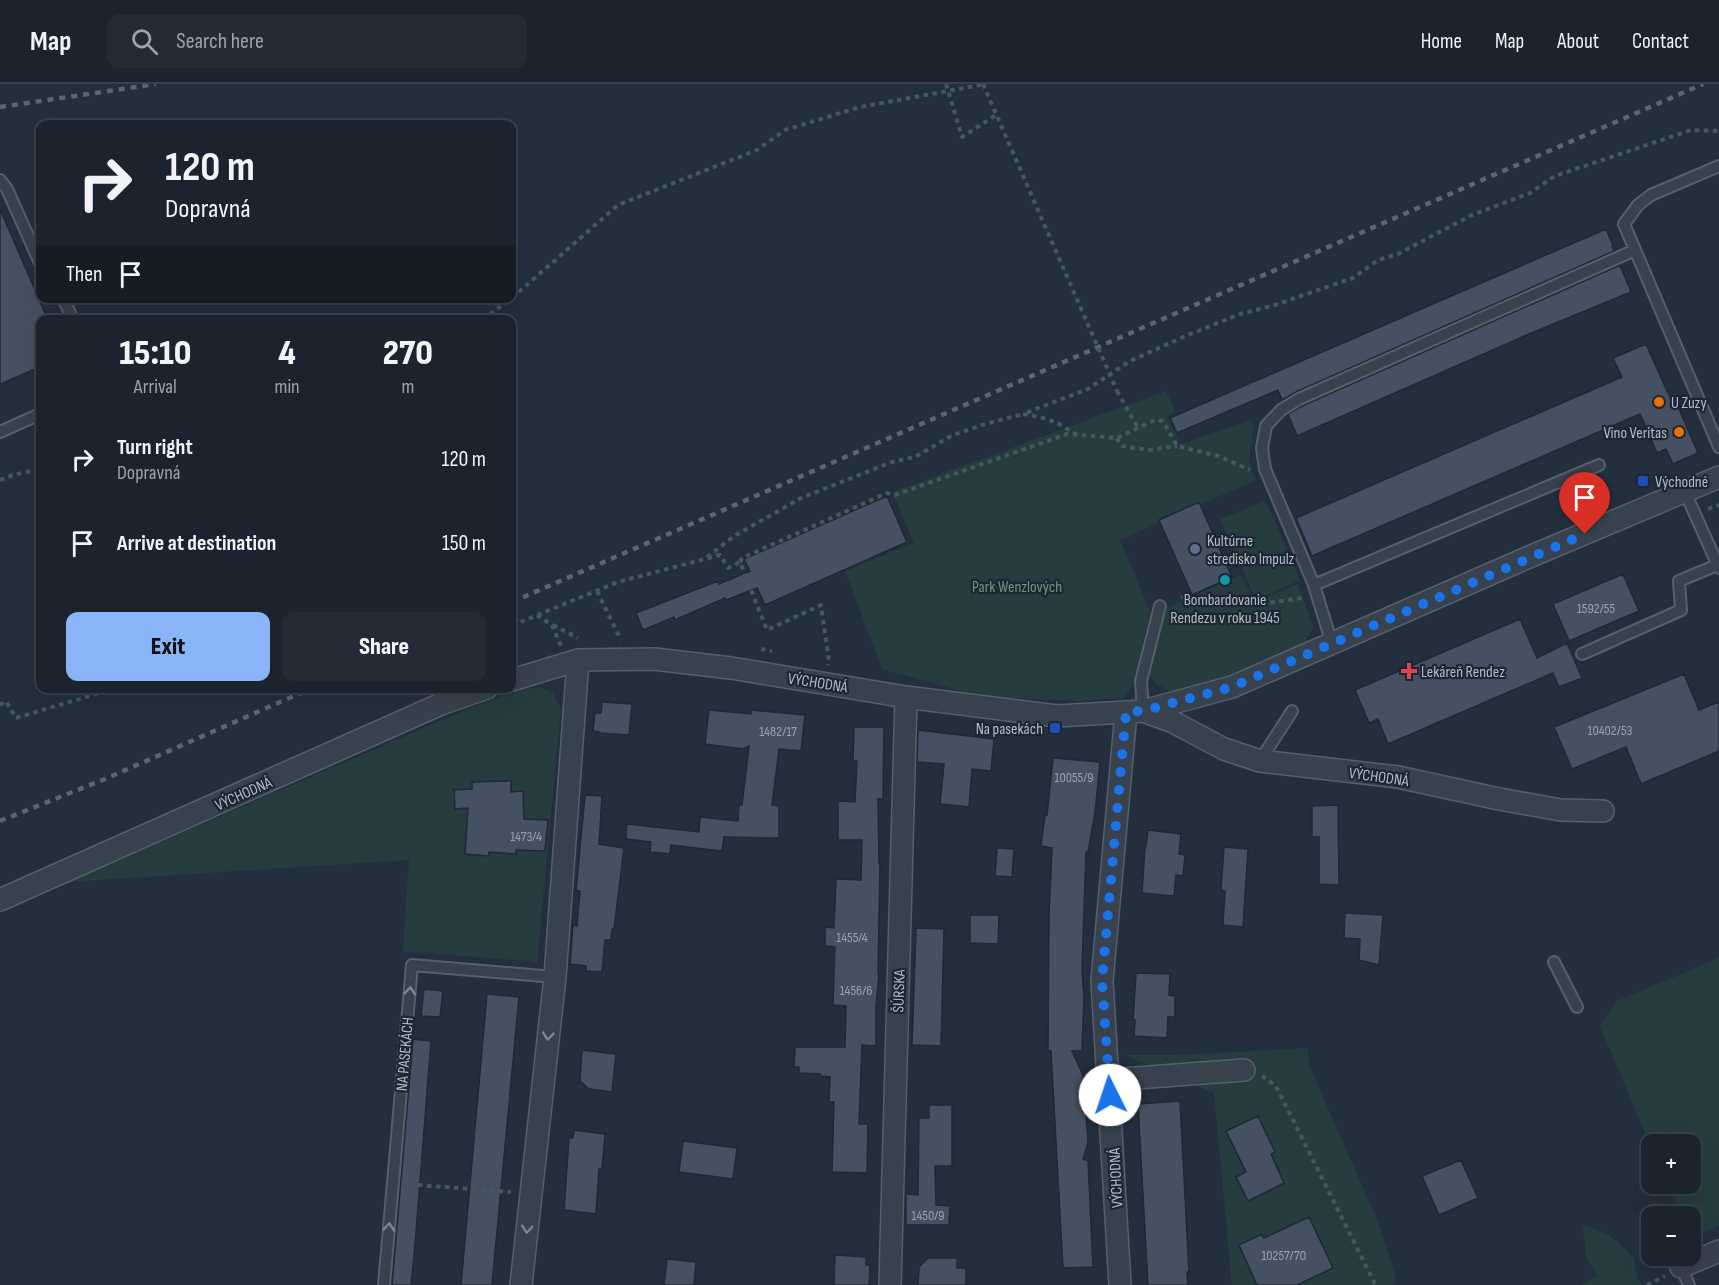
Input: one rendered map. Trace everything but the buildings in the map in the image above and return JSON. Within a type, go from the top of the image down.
[{"type":"street","points":[[1135,712],[1232,687],[1719,477]]},
{"type":"street","name":"VÝCHODNÁ","points":[[516,679],[621,649],[654,658],[906,697],[1057,716],[1135,712],[1173,722],[1224,748],[1260,760],[1398,777],[1561,810],[1603,811]]},
{"type":"street","points":[[521,1285],[555,977],[572,662]]},
{"type":"street","name":"VÝCHODNÁ","points":[[0,900],[441,704],[473,693]]},
{"type":"street","name":"ŠÚRSKA","points":[[890,1285],[906,697]]},
{"type":"street","name":"VÝCHODNÁ","points":[[1120,1285],[1102,981],[1135,712]]},
{"type":"street","points":[[1109,1080],[1244,1070]]},
{"type":"street","points":[[1685,1276],[1719,1251]]},
{"type":"lane","points":[[1719,166],[1651,195],[1638,205],[1624,224],[1719,447]]},
{"type":"lane","points":[[0,180],[8,189],[36,254]]},
{"type":"lane","points":[[1332,644],[1314,585],[1265,469],[1262,448],[1266,426],[1281,410],[1299,399],[1635,250]]},
{"type":"lane","points":[[0,432],[36,416]]},
{"type":"lane","points":[[1314,585],[1599,465]]},
{"type":"lane","points":[[1582,654],[1681,610],[1679,581],[1718,566],[1685,492]]},
{"type":"lane","points":[[1135,712],[1160,606]]},
{"type":"lane","points":[[1260,760],[1292,711]]},
{"type":"lane","points":[[1554,962],[1577,1006]]},
{"type":"lane","name":"NA PASEKÁCH","points":[[384,1285],[412,964],[555,977]]},
{"type":"path","points":[[946,84],[962,137],[996,115]]},
{"type":"path","points":[[516,294],[618,205],[757,150],[785,130],[860,107],[984,84],[1117,391],[1138,428]]},
{"type":"path","points":[[704,559],[736,535],[801,498],[892,462],[915,457],[951,436],[1023,414],[1088,389],[1130,361],[1240,314],[1272,306],[1353,278],[1378,260],[1398,254],[1472,215],[1530,193],[1555,176],[1691,130],[1719,131]]},
{"type":"path","points":[[489,315],[505,303]]},
{"type":"path","points":[[1023,414],[1058,422],[1077,435]]},
{"type":"path","points":[[516,618],[518,623],[618,582],[720,555],[728,568],[740,562],[742,558],[886,494],[895,495],[1067,434],[1117,438],[1155,420],[1163,421],[1178,446]]},
{"type":"path","points":[[1117,438],[1122,446],[1149,450],[1178,446],[1218,456],[1254,472],[1265,469]]},
{"type":"path","points":[[0,480],[36,469]]},
{"type":"path","points":[[740,562],[766,630],[821,605],[830,661],[821,683]]},
{"type":"path","points":[[597,591],[621,649]]},
{"type":"path","points":[[1181,597],[1253,605],[1318,597]]},
{"type":"path","points":[[537,615],[578,638],[588,638]]},
{"type":"path","points":[[552,625],[572,662]]},
{"type":"path","points":[[610,639],[621,649]]},
{"type":"path","points":[[0,705],[6,701],[16,718],[99,693]]},
{"type":"path","points":[[1244,1070],[1264,1076],[1276,1086],[1375,1285]]},
{"type":"path","points":[[418,1185],[518,1193]]},
{"type":"green space","name":"Park Wenzlových","points":[[1166,391],[1175,411],[1167,416],[1180,444],[1249,421],[1254,425],[1249,461],[1256,480],[1120,540],[1150,611],[1133,685],[1124,698],[1074,701],[983,697],[882,669],[845,571],[914,543],[892,492]]},
{"type":"green space","points":[[1266,501],[1300,580],[1256,600],[1220,519]]},
{"type":"green space","points":[[1240,575],[1256,602],[1298,584],[1313,627],[1303,646],[1231,675],[1173,692],[1156,684],[1148,673],[1166,608]]},
{"type":"green space","points":[[539,687],[553,693],[561,709],[537,962],[403,951],[409,860],[68,882],[468,709],[517,691]]},
{"type":"green space","points":[[1719,958],[1719,1226],[1701,1234],[1701,1206],[1677,1206],[1671,1194],[1701,1194],[1701,1134],[1646,1134],[1600,1026],[1617,1001]]},
{"type":"green space","points":[[1307,1048],[1310,1067],[1378,1222],[1396,1278],[1392,1285],[1232,1285],[1214,1093],[1125,1055],[1180,1055]]},
{"type":"green space","points":[[1583,1225],[1608,1234],[1634,1257],[1637,1279],[1643,1285],[1581,1285],[1597,1276],[1586,1256]]},
{"type":"railway","points":[[0,107],[156,84]]},
{"type":"railway","points":[[516,600],[1703,84]]},
{"type":"railway","points":[[0,821],[105,779],[301,693]]},
{"type":"place","name":"U Zuzy","points":[[1659,402]]},
{"type":"place","name":"Vino Veritas","points":[[1679,432]]},
{"type":"place","name":"Východné","points":[[1643,481]]},
{"type":"place","name":"Kultúrne stredisko Impulz","points":[[1195,549]]},
{"type":"place","name":"Bombardovanie Rendezu v roku 1945","points":[[1225,580]]},
{"type":"place","name":"Lekáreň Rendez","points":[[1409,671]]},
{"type":"place","name":"Na pasekách","points":[[1055,728]]},
{"type":"route","points":[[1110,1095],[1102,981],[1126,712],[1143,711],[1232,687],[1585,534]]}]
